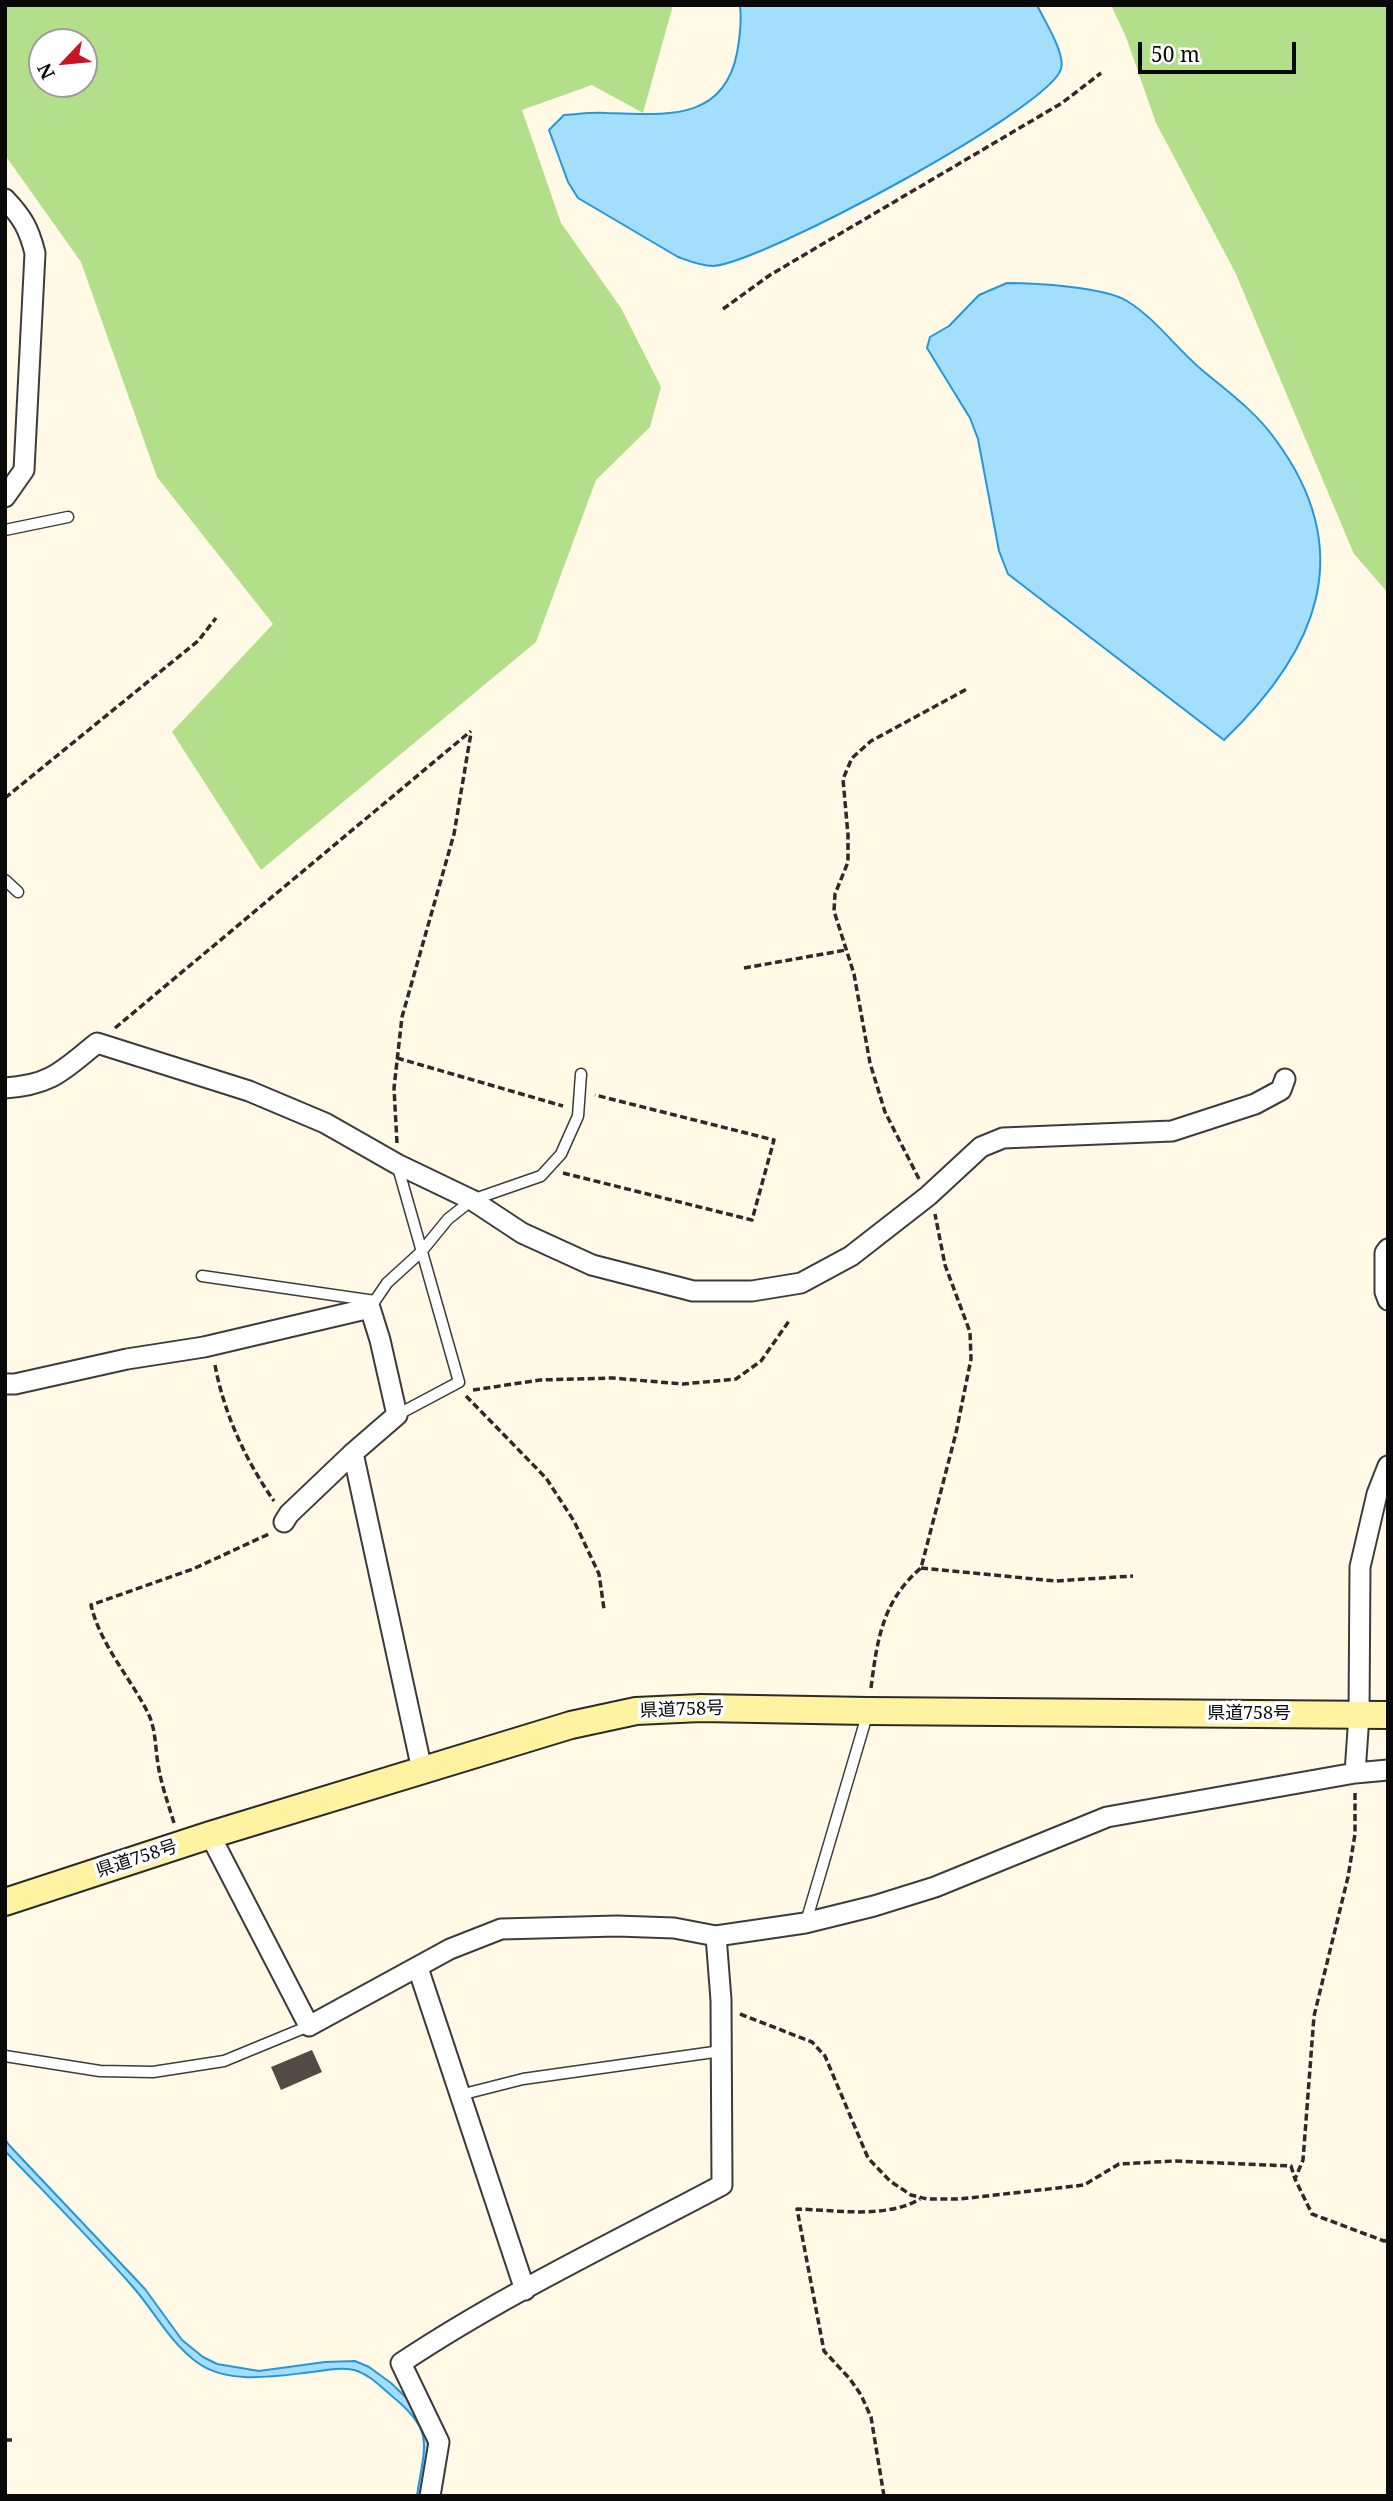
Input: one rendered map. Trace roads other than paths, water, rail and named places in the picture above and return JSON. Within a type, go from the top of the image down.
[{"type":"main road","name":"県道758号","points":[[5,1902],[422,1770],[571,1725],[636,1711],[701,1708],[1388,1715]]},
{"type":"street","points":[[5,199],[29,230],[35,253],[24,470],[5,497]]},
{"type":"street","points":[[5,1088],[50,1080],[97,1043],[249,1091],[324,1123],[397,1164],[472,1200],[522,1233],[592,1265],[694,1291],[752,1291],[801,1283],[850,1255],[928,1196],[981,1147],[1003,1138],[1172,1132],[1255,1104],[1282,1090],[1285,1079]]},
{"type":"street","points":[[1388,1249],[1385,1253],[1385,1292],[1388,1300]]},
{"type":"street","points":[[5,1384],[211,1345],[372,1305],[397,1415],[353,1453],[287,1518]]},
{"type":"street","points":[[353,1453],[422,1770]]},
{"type":"street","points":[[1355,1773],[1359,1715],[1360,1566],[1377,1494],[1388,1466]]},
{"type":"street","points":[[210,1835],[309,2026],[450,1949],[501,1929],[674,1927],[716,1936],[806,1923],[935,1887],[1107,1816],[1355,1773],[1388,1770]]},
{"type":"street","points":[[429,2496],[439,2442],[401,2363],[525,2290],[722,2185],[721,2000],[716,1936]]},
{"type":"street","points":[[418,1968],[525,2290]]},
{"type":"lane","points":[[5,530],[68,517]]},
{"type":"lane","points":[[5,880],[18,892]]},
{"type":"lane","points":[[202,1276],[372,1305],[387,1283],[421,1252],[448,1219],[472,1200],[541,1175],[561,1154],[578,1111],[580,1074]]},
{"type":"lane","points":[[397,1164],[459,1382],[397,1415]]},
{"type":"lane","points":[[806,1923],[868,1711]]},
{"type":"lane","points":[[5,2056],[100,2071],[153,2072],[224,2061],[309,2026]]},
{"type":"lane","points":[[460,2095],[523,2079],[721,2051]]},
{"type":"water","points":[[740,5],[1037,5],[1057,46],[1061,69],[1045,89],[1008,116],[900,182],[786,240],[741,259],[713,266],[704,265],[678,257],[578,198],[568,182],[549,130],[564,115],[668,113],[687,110],[704,103],[718,92],[730,76],[739,41]]},
{"type":"water","points":[[1007,283],[1086,289],[1127,301],[1147,316],[1259,419],[1301,481],[1316,521],[1320,560],[1316,598],[1303,635],[1283,671],[1256,706],[1224,740],[1008,574],[999,551],[978,439],[970,418],[927,348],[930,337],[949,326],[979,295]]},
{"type":"water","points":[[5,2139],[145,2289],[182,2340],[203,2357],[217,2364],[259,2371],[325,2362],[355,2361],[369,2367],[391,2383],[420,2411],[433,2438],[424,2496],[417,2496],[424,2452],[421,2431],[407,2409],[379,2385],[365,2374],[349,2369],[238,2377],[210,2370],[198,2363],[171,2337],[141,2297],[86,2235],[5,2151]]}]
